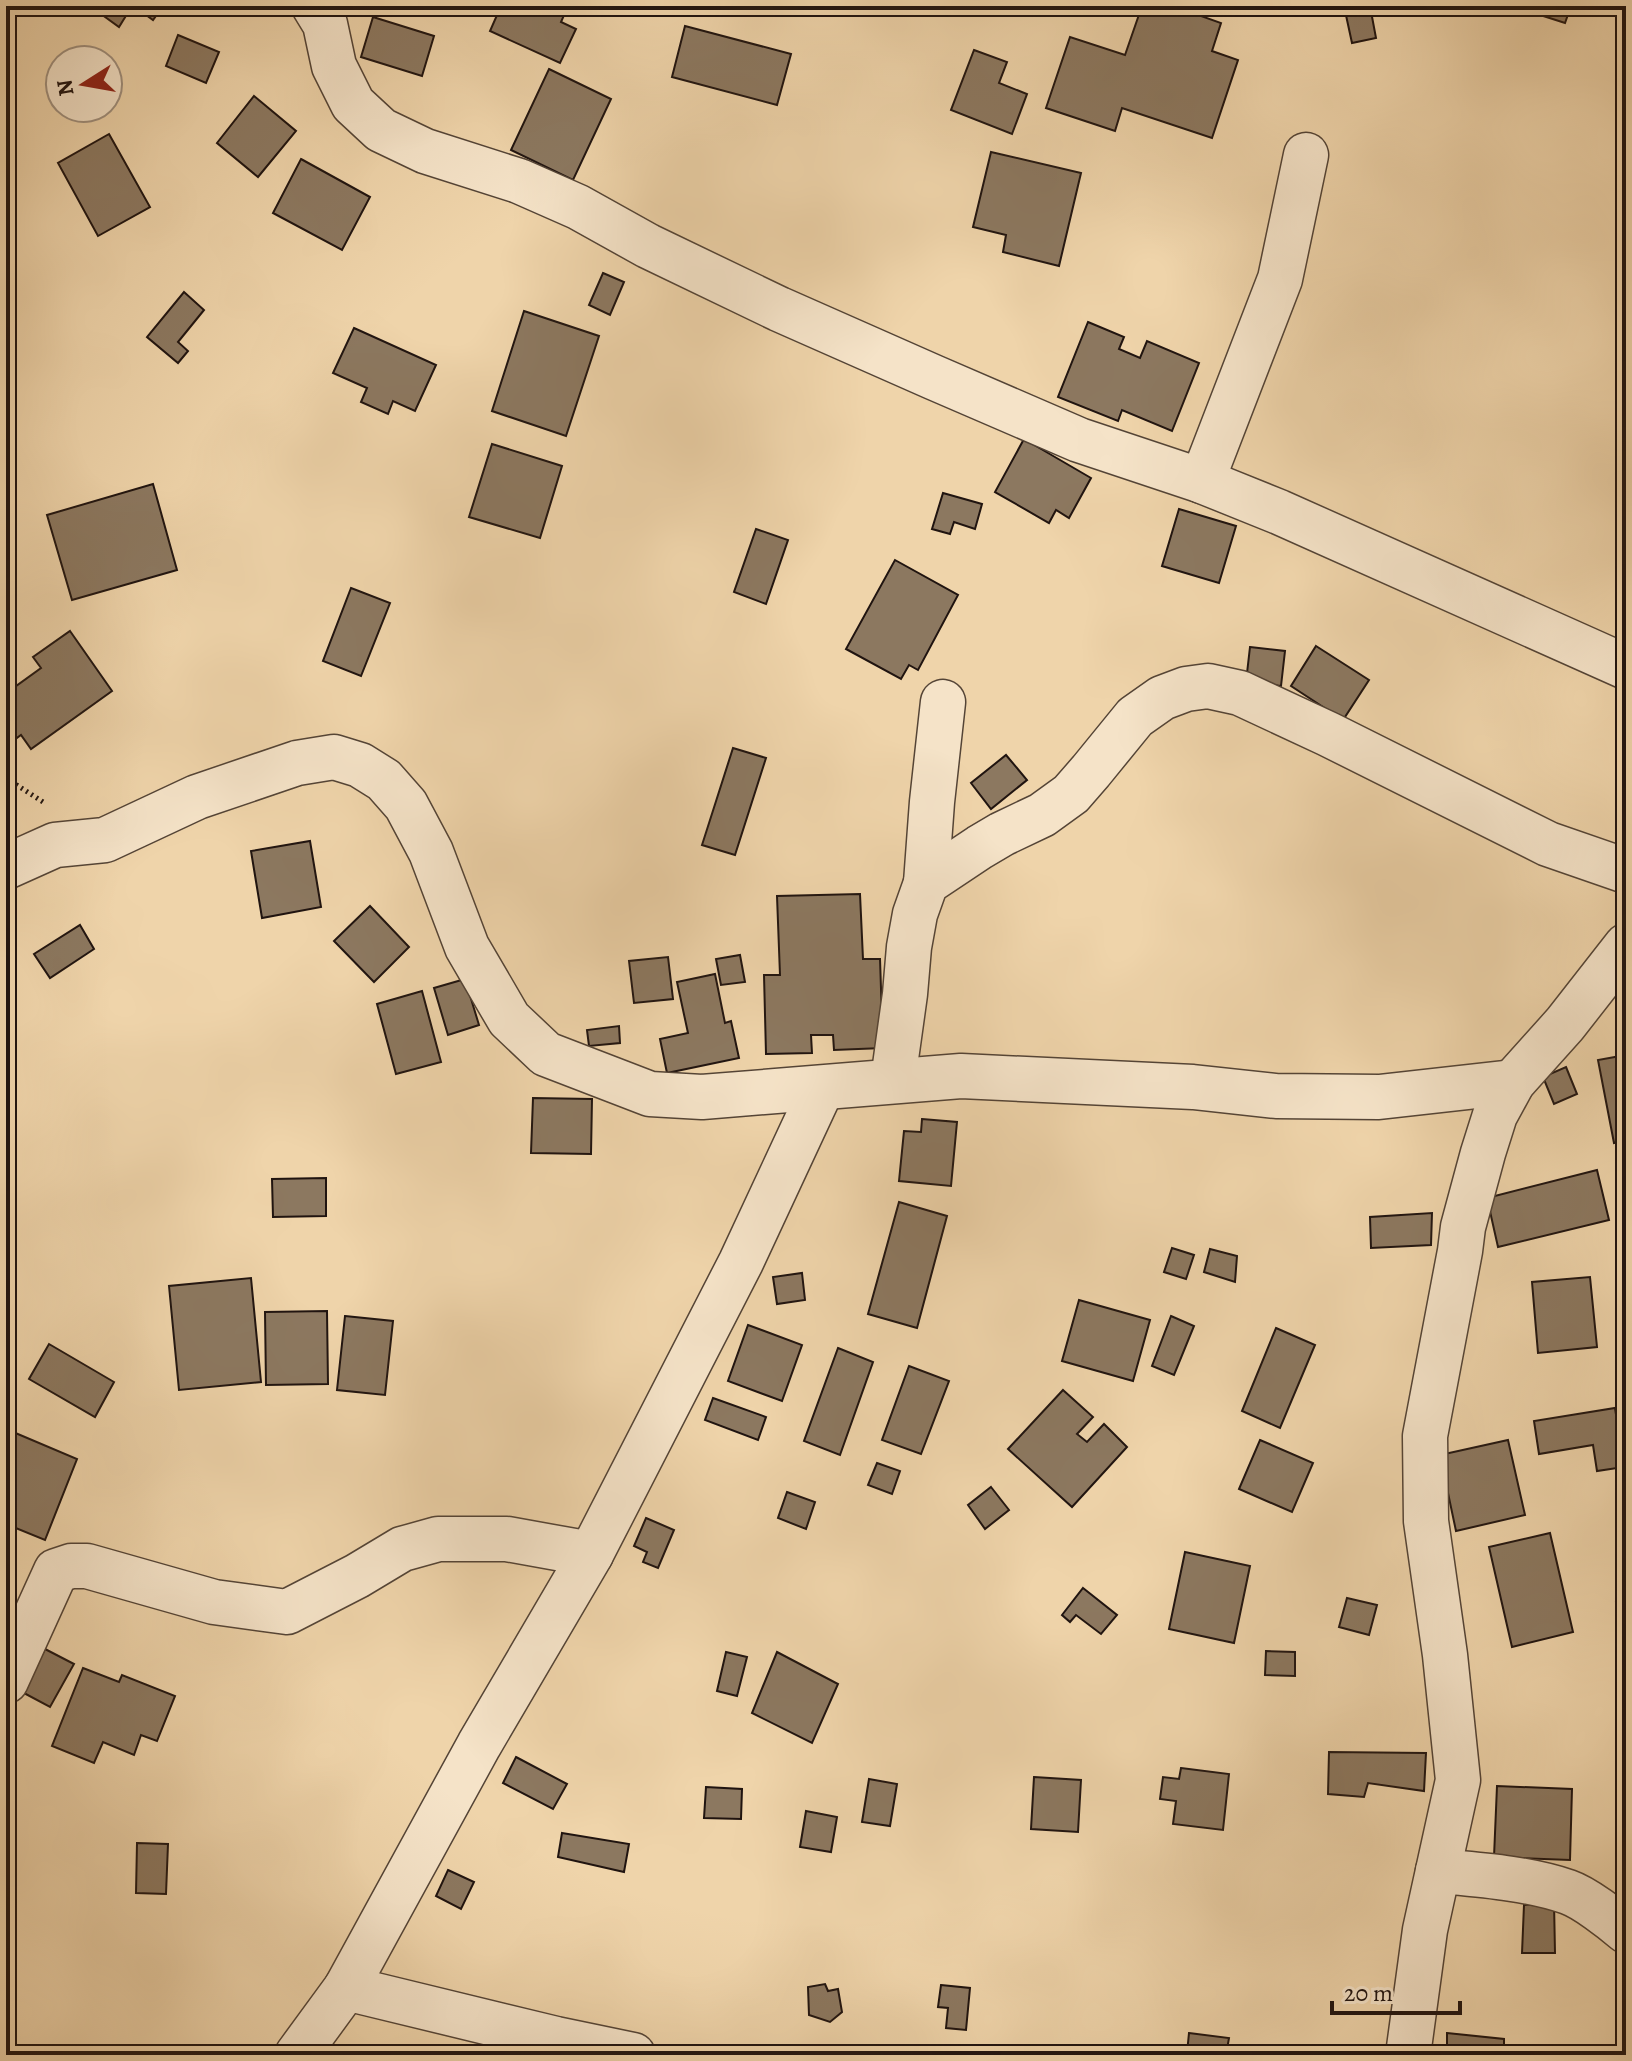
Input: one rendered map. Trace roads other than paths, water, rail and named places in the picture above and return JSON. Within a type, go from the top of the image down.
[{"type":"street","points":[[329,12],[334,66],[353,104],[381,130],[425,151],[519,181],[578,207],[648,246],[779,309],[1079,440],[1202,481],[1279,512],[1626,667]]},
{"type":"street","points":[[1202,481],[1280,279],[1306,155]]},
{"type":"street","points":[[926,883],[1002,834],[1042,815],[1071,794],[1135,717],[1162,698],[1186,689],[1208,686],[1240,693],[1548,844],[1626,871]]},
{"type":"street","points":[[893,1080],[909,947],[915,914],[926,883],[943,702]]},
{"type":"street","points":[[6,867],[55,845],[105,840],[197,797],[297,763],[334,757],[360,765],[384,780],[406,805],[431,852],[467,947],[509,1019],[546,1054],[650,1094],[702,1097],[961,1076],[1193,1087],[1276,1096],[1379,1097],[1513,1082]]},
{"type":"street","points":[[1408,2055],[1425,1930],[1458,1780],[1445,1655],[1426,1521],[1425,1436],[1463,1227],[1495,1115],[1513,1082],[1565,1024],[1626,946]]},
{"type":"street","points":[[297,2055],[346,1988],[479,1745],[591,1554],[741,1262],[822,1088]]},
{"type":"street","points":[[6,1681],[56,1571],[71,1566],[87,1566],[214,1602],[287,1612],[402,1549],[438,1539],[507,1539],[591,1554]]},
{"type":"street","points":[[1438,1871],[1493,1876],[1571,1893],[1626,1931]]},
{"type":"street","points":[[346,1988],[633,2055]]}]
